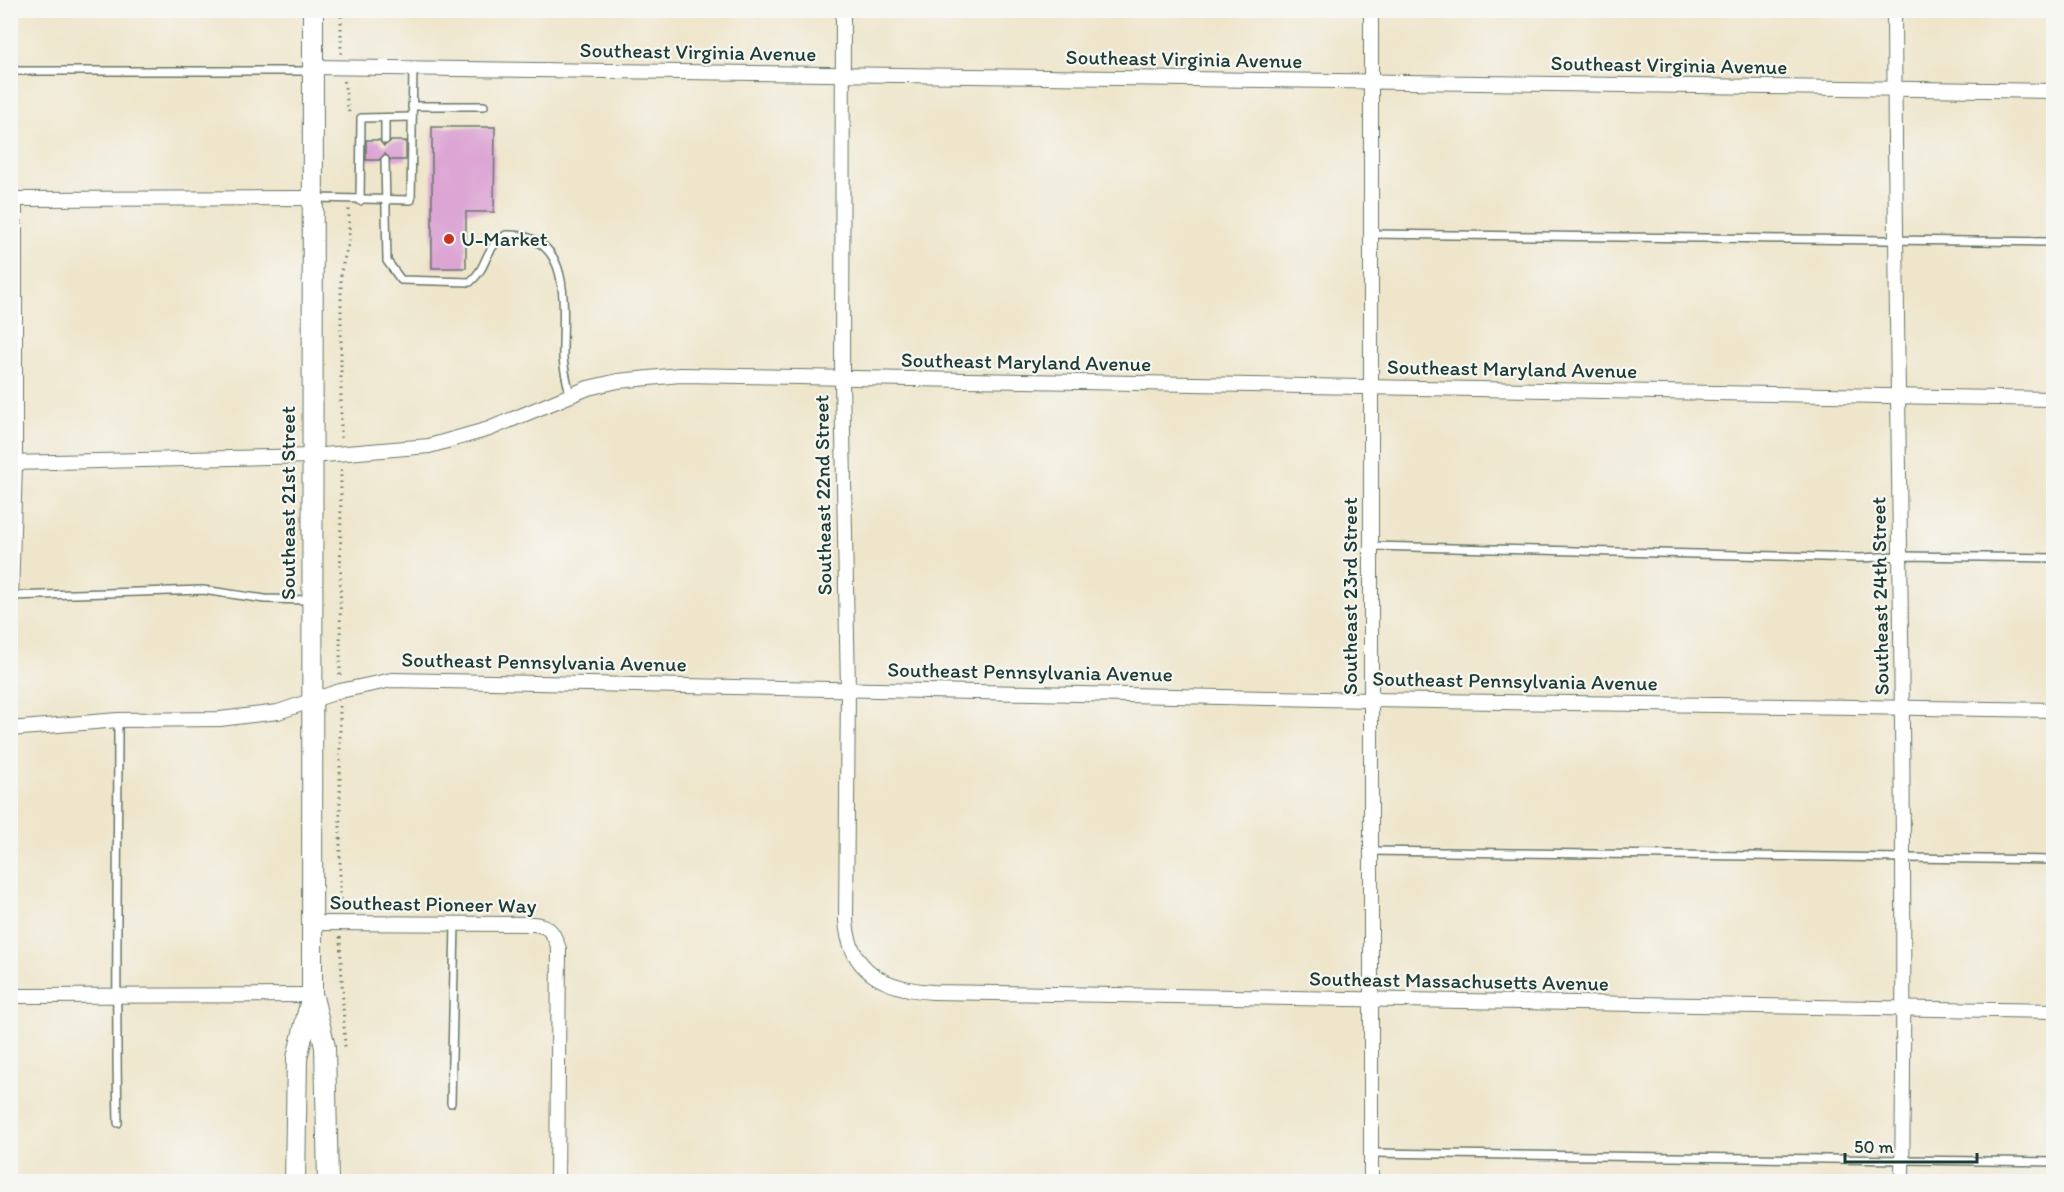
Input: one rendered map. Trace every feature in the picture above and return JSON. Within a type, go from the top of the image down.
[{"type":"main road","name":"Southeast 21st Street","points":[[295,1182],[297,1058],[312,995],[313,10]]},
{"type":"main road","name":"Southeast 21st Street","points":[[312,995],[325,1047],[328,1182]]},
{"type":"street","name":"Southeast 22nd Street","points":[[843,10],[842,380],[848,689],[847,930],[856,957],[868,972]]},
{"type":"street","name":"Southeast 23rd Street","points":[[1371,10],[1371,1182]]},
{"type":"street","name":"Southeast 24th Street","points":[[1894,10],[1897,397],[1903,707],[1902,1182]]},
{"type":"street","name":"Southeast Virginia Avenue","points":[[313,69],[341,67],[2054,91]]},
{"type":"street","points":[[11,596],[13,199],[314,198]]},
{"type":"street","name":"Southeast Maryland Avenue","points":[[13,463],[312,456],[401,450],[466,437],[570,394],[618,381],[657,376],[2054,399]]},
{"type":"street","name":"Southeast Pennsylvania Avenue","points":[[10,729],[118,720],[220,719],[278,712],[340,691],[392,680],[1370,700],[2054,710]]},
{"type":"street","name":"Southeast Pioneer Way","points":[[312,923],[533,924],[543,925],[554,933],[559,949],[556,1182]]},
{"type":"street","name":"Southeast Massachusetts Avenue","points":[[868,972],[895,987],[933,992],[2054,1011]]},
{"type":"street","points":[[10,996],[312,995]]},
{"type":"lane","points":[[314,198],[349,201],[411,200],[413,68]]},
{"type":"lane","points":[[10,71],[313,69]]},
{"type":"lane","points":[[412,106],[484,106]]},
{"type":"lane","points":[[360,201],[361,118],[412,117]]},
{"type":"lane","points":[[385,118],[385,140]]},
{"type":"lane","points":[[385,160],[387,261],[401,280],[470,282],[482,271],[487,253],[506,235],[526,234],[542,244],[554,256],[562,280],[564,362],[570,394]]},
{"type":"lane","points":[[1370,234],[2054,242]]},
{"type":"lane","points":[[1371,546],[1860,558],[1900,556],[2054,558]]},
{"type":"lane","points":[[11,596],[203,590],[265,599],[312,600]]},
{"type":"lane","points":[[118,720],[116,996],[118,1124]]},
{"type":"lane","points":[[1370,850],[1904,856],[2054,860]]},
{"type":"lane","points":[[451,1103],[455,924]]},
{"type":"lane","points":[[1371,1153],[2054,1162]]},
{"type":"path","points":[[341,10],[341,67],[349,114]]},
{"type":"path","points":[[345,1055],[344,998],[340,981],[341,271],[349,242],[349,201]]},
{"type":"building","points":[[432,127],[495,127],[494,212],[466,212],[466,268],[432,268]]},
{"type":"building","points":[[366,140],[379,140],[384,146],[391,141],[406,141],[406,160],[391,160],[385,154],[379,160],[366,160]]},
{"type":"place","name":"U-Market","points":[[449,239]]}]
